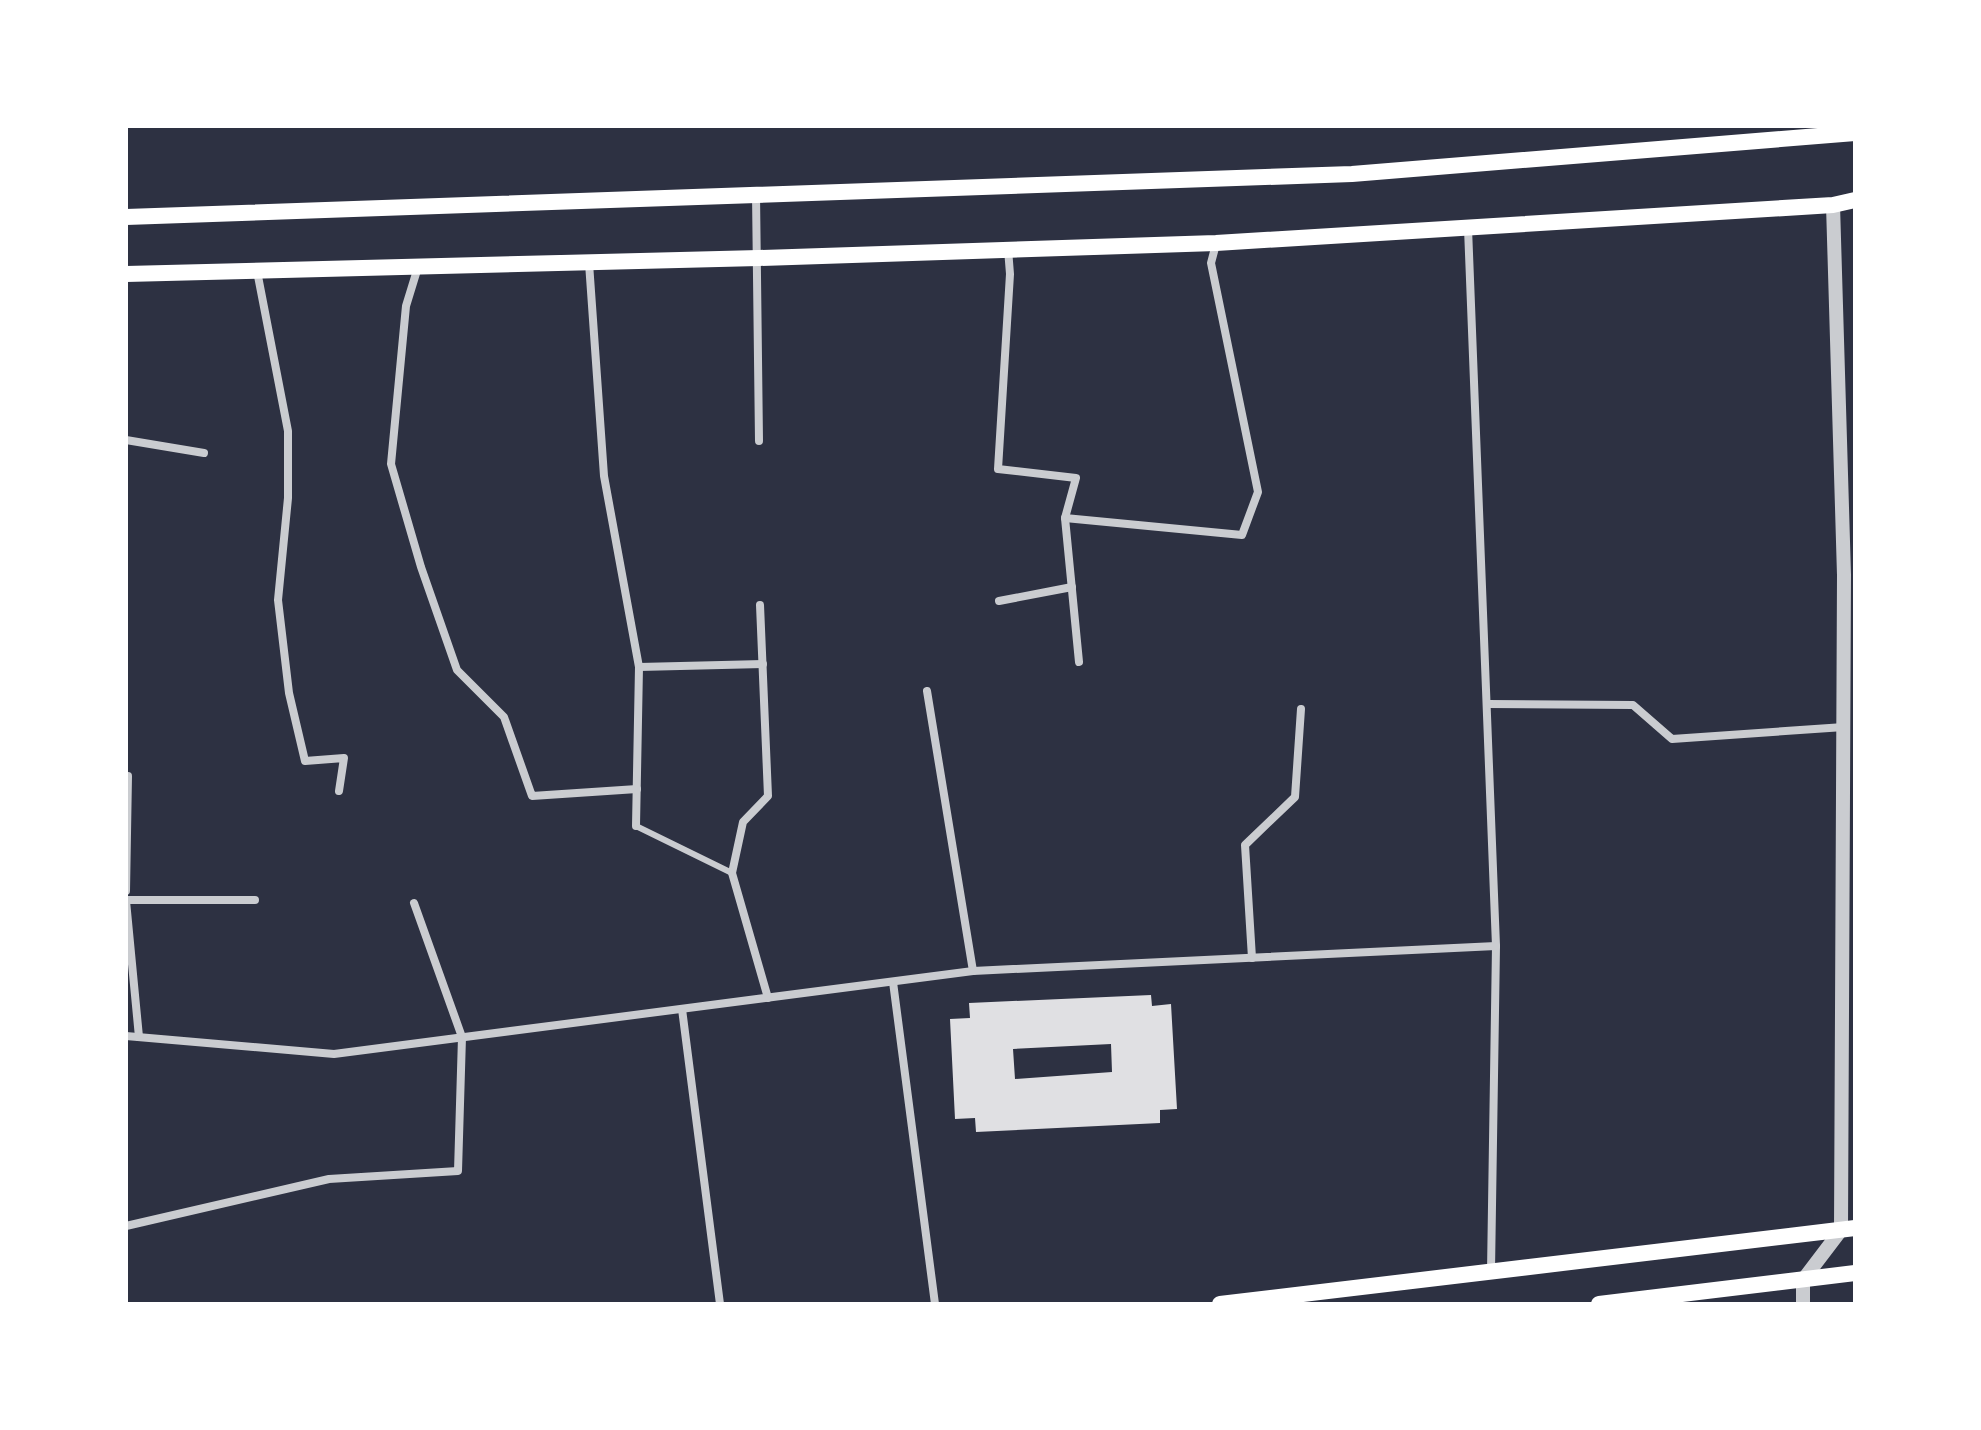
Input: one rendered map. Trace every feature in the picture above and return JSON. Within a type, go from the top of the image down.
[{"type":"main road","points":[[126,217],[1352,174],[1855,133]]},
{"type":"main road","points":[[126,274],[1216,243],[1833,205],[1855,200]]},
{"type":"main road","points":[[1220,1304],[1848,1229]]},
{"type":"main road","points":[[1599,1304],[1855,1273]]},
{"type":"street","points":[[756,194],[759,441]]},
{"type":"street","points":[[1803,1304],[1803,1280],[1848,1229],[1844,727],[1850,699],[1850,575],[1833,205]]},
{"type":"street","points":[[1468,228],[1496,946],[1491,1272]]},
{"type":"street","points":[[1065,518],[1242,535],[1258,492],[1211,263],[1216,243]]},
{"type":"street","points":[[1008,248],[1010,274],[998,469],[1076,478],[1065,518],[1079,662]]},
{"type":"street","points":[[589,263],[604,476],[639,667],[636,826]]},
{"type":"street","points":[[418,266],[406,306],[391,464],[421,567],[457,670],[504,717],[532,796],[637,789]]},
{"type":"street","points":[[257,271],[288,431],[288,498],[278,600],[289,693],[305,761],[344,758],[339,791]]},
{"type":"street","points":[[126,440],[204,453]]},
{"type":"street","points":[[999,601],[1072,587]]},
{"type":"street","points":[[760,605],[768,796],[743,822],[732,873],[768,998]]},
{"type":"street","points":[[639,667],[763,664]]},
{"type":"street","points":[[927,691],[973,971]]},
{"type":"street","points":[[1488,704],[1633,705],[1672,739],[1844,727]]},
{"type":"street","points":[[1252,958],[1245,845],[1295,797],[1301,709]]},
{"type":"street","points":[[126,891],[128,776]]},
{"type":"street","points":[[139,1037],[126,901],[255,900]]},
{"type":"street","points":[[126,1226],[329,1179],[458,1171],[462,1037],[414,903]]},
{"type":"street","points":[[126,1036],[334,1054],[973,971],[1496,946]]},
{"type":"street","points":[[893,982],[935,1304]]},
{"type":"street","points":[[682,1009],[720,1304]]},
{"type":"lane","points":[[636,826],[732,873]]},
{"type":"building","points":[[1151,995],[1152,1006],[1171,1004],[1177,1109],[1160,1110],[1160,1123],[976,1132],[975,1118],[955,1119],[950,1019],[970,1018],[969,1003]],"holes":[[[1111,1044],[1112,1072],[1015,1079],[1013,1049]]]}]
